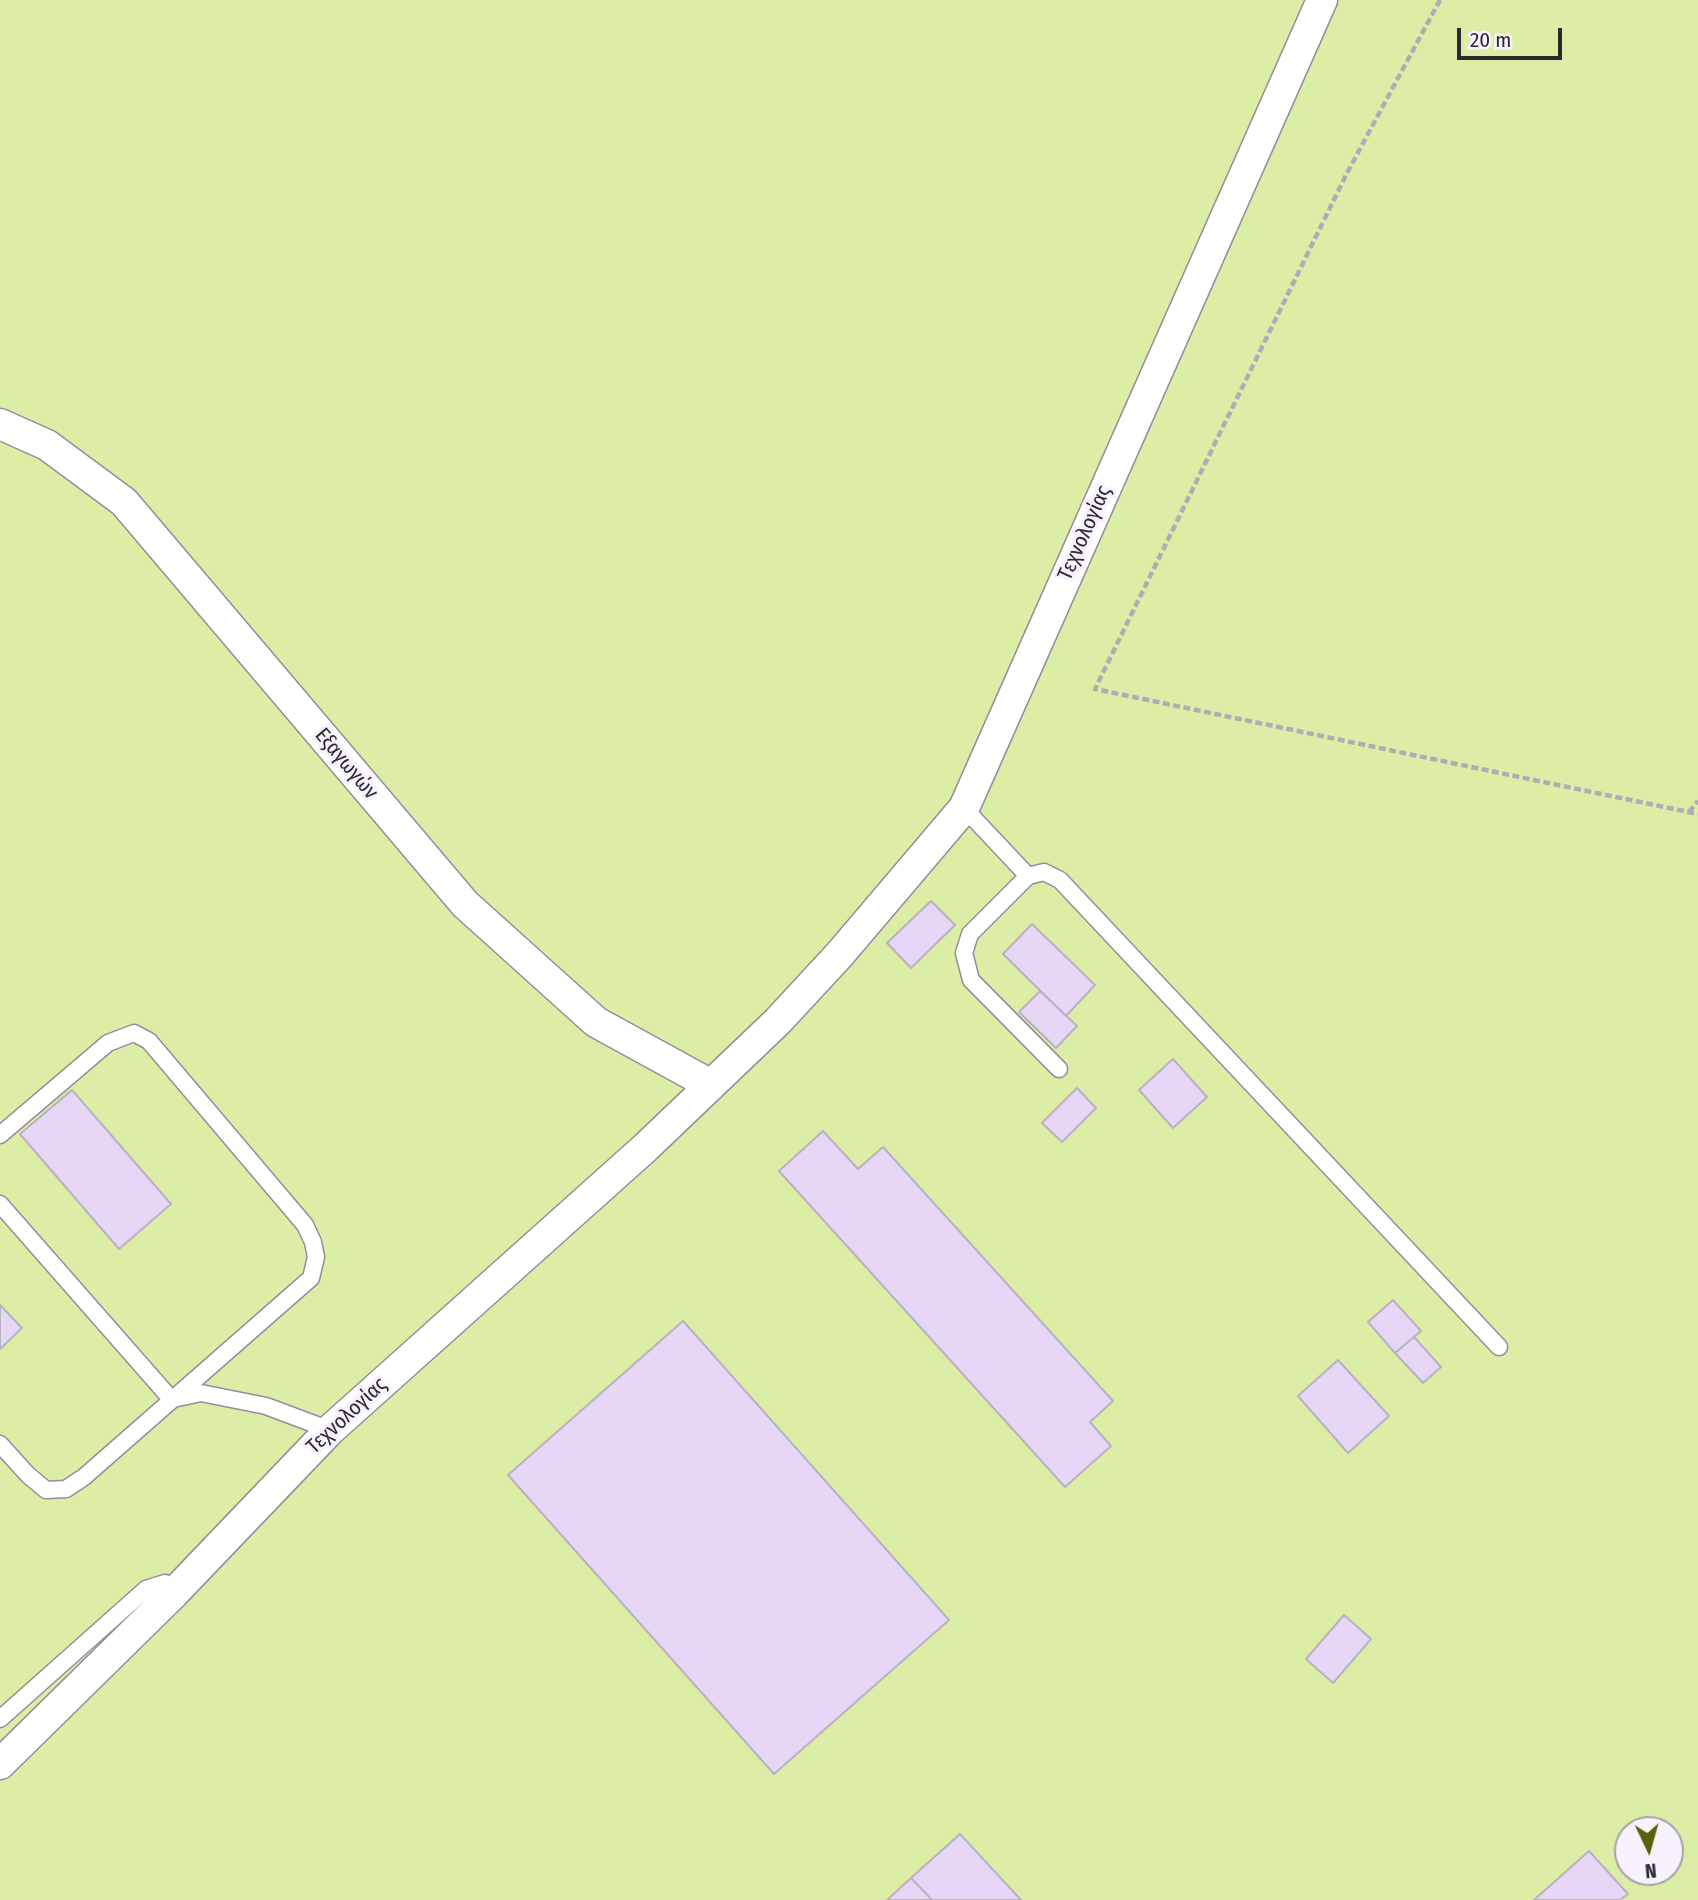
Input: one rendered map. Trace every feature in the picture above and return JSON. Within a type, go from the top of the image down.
[{"type":"street","name":"Τεχνολογίας","points":[[0,1764],[174,1593],[330,1430],[645,1148],[778,1021],[840,954],[964,808],[1322,0]]},
{"type":"street","name":"Εξαγωγών","points":[[0,424],[47,445],[124,502],[465,904],[596,1022],[711,1085]]},
{"type":"lane","points":[[964,808],[1028,876]]},
{"type":"lane","points":[[1059,1069],[971,981],[964,953],[970,934],[1028,876],[1044,872],[1059,880],[1499,1347]]},
{"type":"lane","points":[[0,1135],[108,1043],[134,1033],[149,1041],[305,1226],[313,1242],[316,1257],[311,1278],[84,1477],[66,1489],[46,1490],[27,1475],[0,1444]]},
{"type":"lane","points":[[0,1204],[171,1399]]},
{"type":"lane","points":[[171,1399],[201,1393],[266,1406],[330,1430]]},
{"type":"lane","points":[[0,1719],[146,1589],[165,1583],[174,1593]]},
{"type":"path","points":[[1440,0],[1347,173],[1095,689],[1698,814]]},
{"type":"path","points":[[1689,812],[1698,801]]},
{"type":"green space","points":[[0,0],[1698,0],[1698,1900],[0,1900]]},
{"type":"building","points":[[931,901],[955,925],[911,968],[887,943]]},
{"type":"building","points":[[1032,924],[1095,985],[1066,1016],[1003,954]]},
{"type":"building","points":[[1040,991],[1077,1026],[1056,1048],[1019,1012]]},
{"type":"building","points":[[1173,1059],[1207,1097],[1173,1128],[1139,1090]]},
{"type":"building","points":[[1077,1088],[1096,1108],[1062,1142],[1042,1123]]},
{"type":"building","points":[[72,1090],[171,1204],[119,1249],[20,1134]]},
{"type":"building","points":[[823,1131],[858,1169],[883,1147],[1113,1401],[1090,1422],[1111,1446],[1065,1487],[779,1171]]},
{"type":"building","points":[[1393,1300],[1421,1331],[1395,1353],[1368,1322]]},
{"type":"building","points":[[0,1305],[22,1328],[0,1349]]},
{"type":"building","points":[[683,1321],[949,1620],[774,1774],[508,1475]]},
{"type":"building","points":[[1414,1337],[1441,1367],[1423,1383],[1395,1353]]},
{"type":"building","points":[[1338,1360],[1389,1416],[1348,1453],[1298,1396]]},
{"type":"building","points":[[1344,1615],[1371,1639],[1333,1683],[1306,1659]]},
{"type":"building","points":[[960,1834],[1021,1900],[932,1900],[911,1878]]},
{"type":"building","points":[[1589,1851],[1614,1879],[1614,1886],[1621,1886],[1628,1894],[1620,1900],[1534,1900]]},
{"type":"building","points":[[911,1878],[932,1900],[887,1900]]}]
